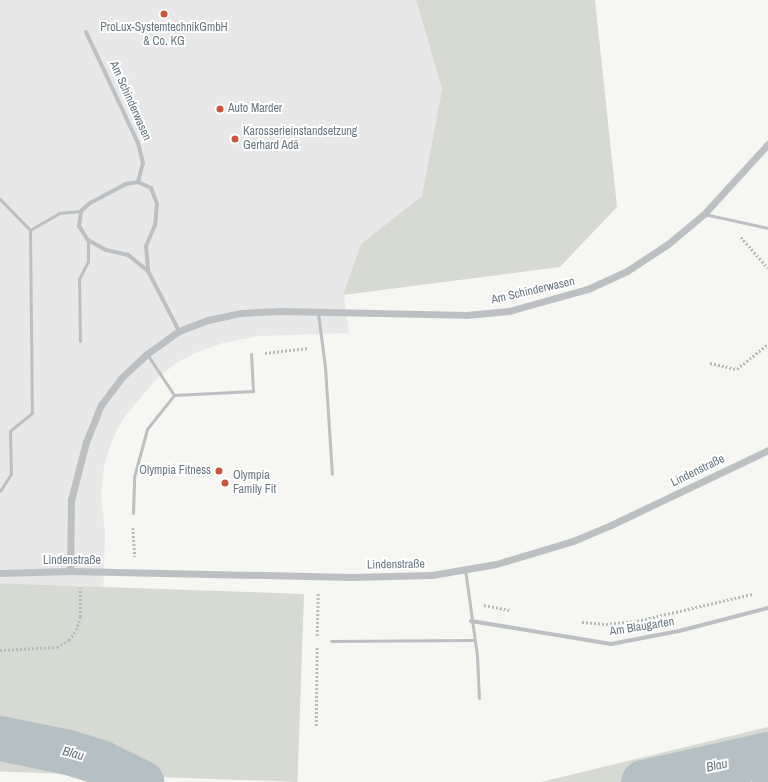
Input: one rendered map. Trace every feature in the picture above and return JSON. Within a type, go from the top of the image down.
[{"type":"street","name":"Am Schinderwasen","points":[[86,32],[138,144],[143,163],[138,182]]},
{"type":"street","name":"Am Schinderwasen","points":[[70,571],[72,500],[86,442],[101,405],[121,378],[146,354],[179,331],[208,320],[241,313],[466,315],[509,311],[588,289],[627,271],[668,244],[704,214],[768,144]]},
{"type":"street","points":[[148,271],[128,255],[106,250],[88,240],[79,226],[81,211],[107,193],[138,182],[151,188],[157,204],[155,225],[146,246],[148,271],[179,331]]},
{"type":"street","name":"Lindenstraße","points":[[0,573],[70,571],[318,576],[432,575],[531,554],[611,525],[768,450]]},
{"type":"street","name":"Am Blaugarten","points":[[471,620],[611,644],[680,631],[768,608]]},
{"type":"lane","points":[[0,199],[30,230],[32,413],[10,431],[11,474],[0,491]]},
{"type":"lane","points":[[30,230],[59,213],[81,211]]},
{"type":"lane","points":[[704,214],[768,228]]},
{"type":"lane","points":[[80,341],[79,279],[88,261],[88,240]]},
{"type":"lane","points":[[318,313],[332,474]]},
{"type":"lane","points":[[146,354],[174,395]]},
{"type":"lane","points":[[133,513],[134,477],[147,429],[174,395],[253,391],[251,354]]},
{"type":"lane","points":[[465,569],[479,698]]},
{"type":"lane","points":[[331,641],[473,640]]},
{"type":"path","points":[[751,248],[768,268]]},
{"type":"path","points":[[710,363],[736,369],[768,344]]},
{"type":"path","points":[[251,354],[322,347]]},
{"type":"path","points":[[133,513],[135,573]]},
{"type":"path","points":[[0,650],[56,647],[69,640],[76,630],[80,617],[80,572]]},
{"type":"path","points":[[316,726],[318,576]]},
{"type":"path","name":"Am Blaugarten","points":[[578,622],[606,624],[637,621],[753,594]]},
{"type":"path","points":[[468,601],[514,611]]},
{"type":"shaded area","points":[[0,0],[416,0],[442,89],[422,196],[361,245],[344,295],[349,333],[259,336],[223,343],[197,352],[178,362],[157,378],[123,419],[113,438],[104,466],[101,494],[105,533],[103,598],[0,598]]},
{"type":"shaded area","points":[[416,0],[595,0],[617,207],[560,267],[343,295],[361,244],[422,196],[442,89]]},
{"type":"shaded area","points":[[0,583],[304,594],[297,782],[0,771]]},
{"type":"shaded area","points":[[768,727],[768,753],[742,782],[541,782]]},
{"type":"waterway","name":"Blau","points":[[0,738],[68,752],[100,762],[141,782]]},
{"type":"waterway","name":"Blau","points":[[643,782],[768,754]]},
{"type":"waterway","points":[[765,782],[768,778]]},
{"type":"place","name":"ProLux-SystemtechnikGmbH & Co. KG","points":[[164,14]]},
{"type":"place","name":"Auto Marder","points":[[220,109]]},
{"type":"place","name":"Karosserieinstandsetzung Gerhard Adä","points":[[235,139]]},
{"type":"place","name":"Olympia Fitness","points":[[219,471]]},
{"type":"place","name":"Olympia Family Fit","points":[[225,483]]}]
